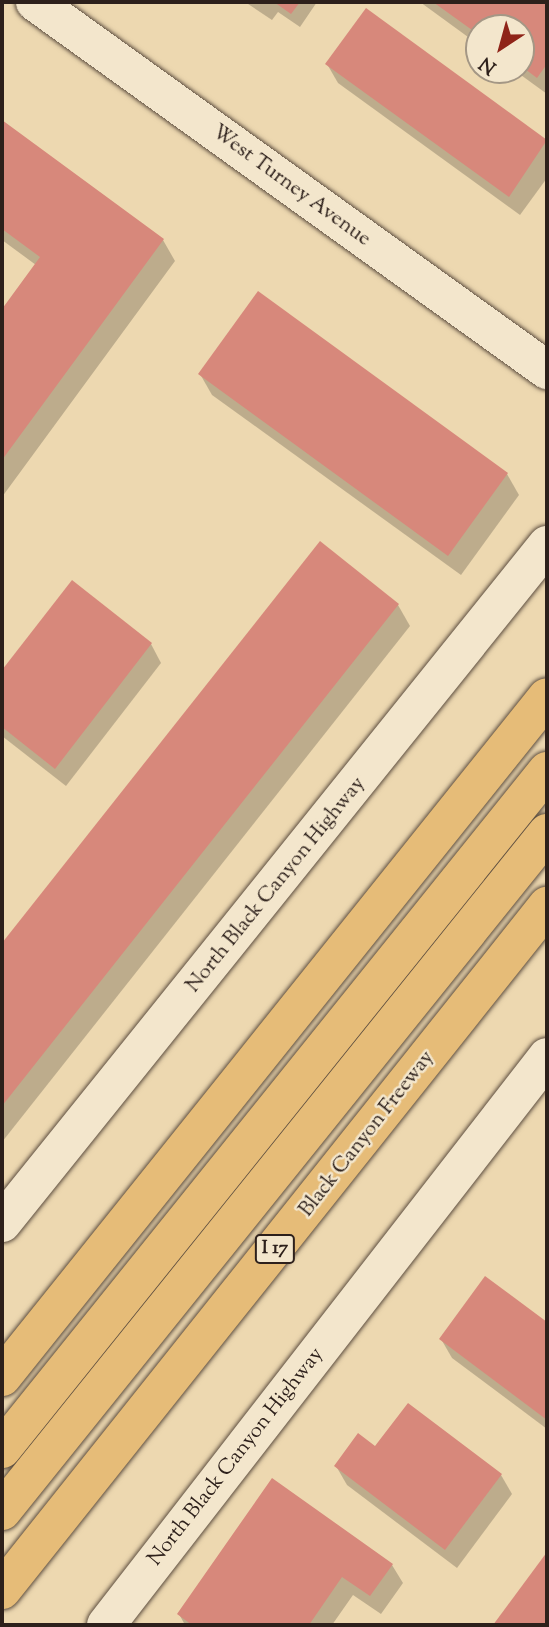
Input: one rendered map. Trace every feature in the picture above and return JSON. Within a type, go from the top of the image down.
[{"type":"highway","points":[[2,1377],[547,697]]},
{"type":"highway","points":[[2,1449],[547,771]]},
{"type":"highway","points":[[2,1511],[547,833]]},
{"type":"highway","name":"Black Canyon Freeway","points":[[2,1590],[547,906]]},
{"type":"main road","name":"West Turney Avenue","points":[[35,2],[547,370]]},
{"type":"main road","name":"North Black Canyon Highway","points":[[2,1223],[547,545]]},
{"type":"main road","name":"North Black Canyon Highway","points":[[106,1625],[547,1058]]},
{"type":"building","points":[[274,2],[300,2],[291,14]]},
{"type":"building","points":[[433,2],[547,2],[547,64],[537,78],[535,76],[535,14],[465,14],[465,25]]},
{"type":"building","points":[[366,8],[465,80],[465,84],[470,84],[547,140],[509,197],[325,64]]},
{"type":"building","points":[[2,120],[164,239],[2,460],[2,309],[40,257],[2,229]]},
{"type":"building","points":[[258,291],[508,473],[448,556],[198,374]]},
{"type":"building","points":[[320,541],[399,604],[2,1106],[2,943]]},
{"type":"building","points":[[72,580],[152,643],[55,769],[2,727],[2,670]]},
{"type":"building","points":[[485,1276],[547,1322],[547,1420],[439,1339]]},
{"type":"building","points":[[408,1403],[502,1474],[445,1550],[334,1466],[358,1433],[375,1446]]},
{"type":"building","points":[[272,1478],[393,1564],[370,1596],[342,1577],[309,1625],[192,1625],[177,1614]]},
{"type":"building","points":[[547,1552],[547,1625],[493,1625]]}]
